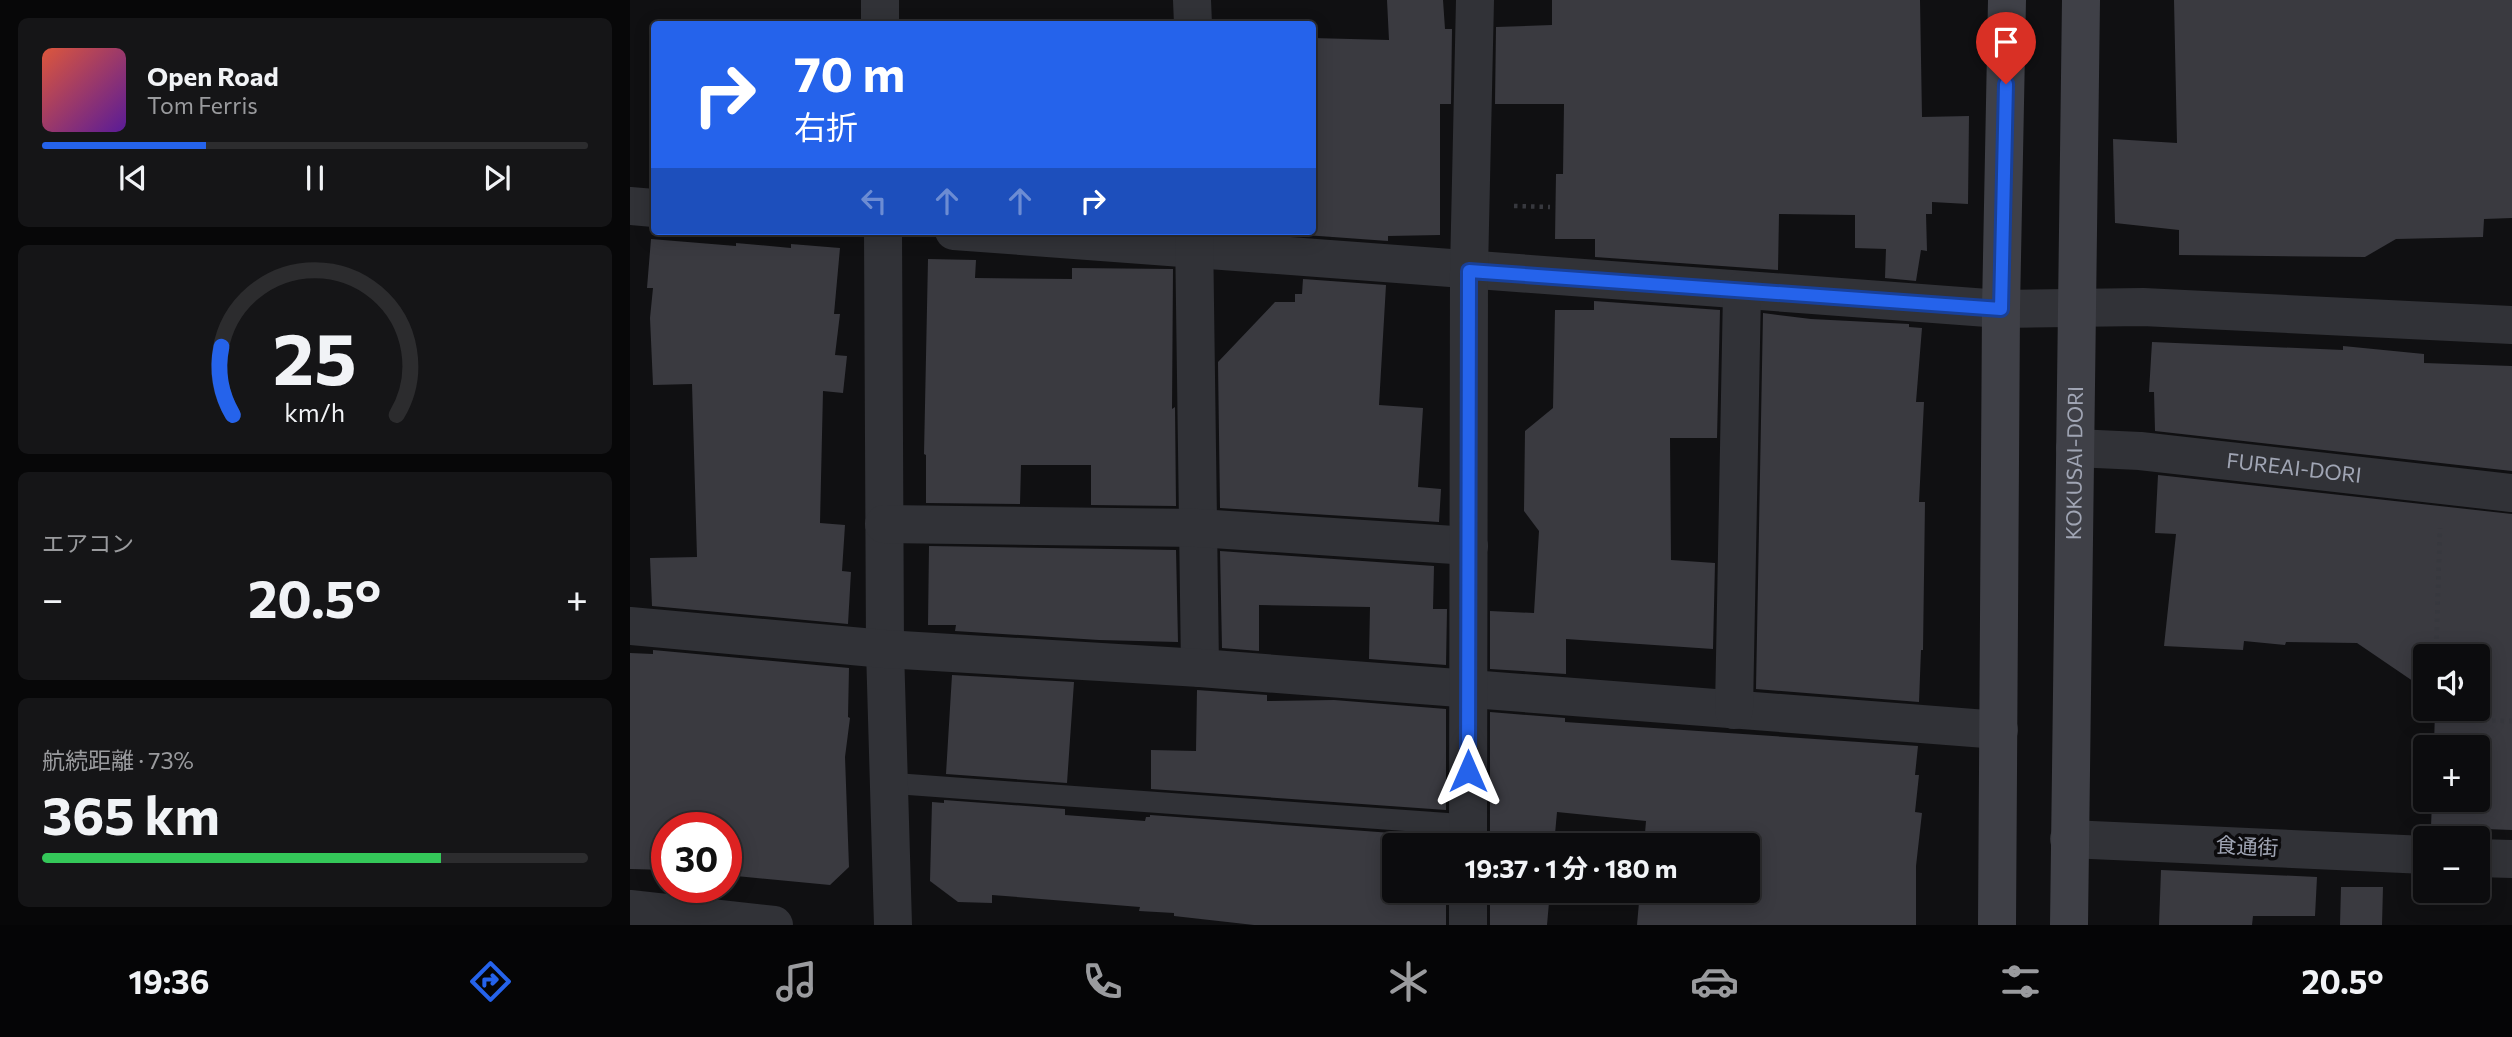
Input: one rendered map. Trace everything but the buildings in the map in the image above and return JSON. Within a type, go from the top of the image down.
[{"type":"main road","points":[[1997,925],[2001,309],[2007,0]]},
{"type":"main road","name":"KOKUSAI-DORI","points":[[2070,925],[2081,0]]},
{"type":"street","points":[[880,0],[880,21]]},
{"type":"street","points":[[1192,0],[1193,21]]},
{"type":"street","points":[[1468,833],[1469,271],[1475,0]]},
{"type":"street","points":[[630,206],[651,208]]},
{"type":"street","points":[[883,235],[885,649],[893,925]]},
{"type":"street","points":[[1061,235],[1194,240],[1469,271],[2001,309],[2157,308],[2512,325]]},
{"type":"street","points":[[1194,240],[1200,668]]},
{"type":"street","points":[[1734,710],[1742,291]]},
{"type":"street","name":"FUREAI-DORI","points":[[2076,448],[2140,451],[2512,493]]},
{"type":"street","points":[[884,524],[1198,528],[1469,546]]},
{"type":"street","points":[[630,626],[885,649],[1200,668],[1999,730]]},
{"type":"street","name":"食通街","points":[[2069,839],[2413,854]]},
{"type":"street","points":[[2490,858],[2512,859]]},
{"type":"street","points":[[1468,903],[1468,925]]},
{"type":"street","points":[[630,909],[774,925]]},
{"type":"lane","points":[[888,783],[1446,833]]},
{"type":"path","points":[[2436,644],[2441,485]]},
{"type":"path","points":[[2490,721],[2512,721]]},
{"type":"route","points":[[1468,771],[1469,271],[2001,309],[2006,84]]}]
